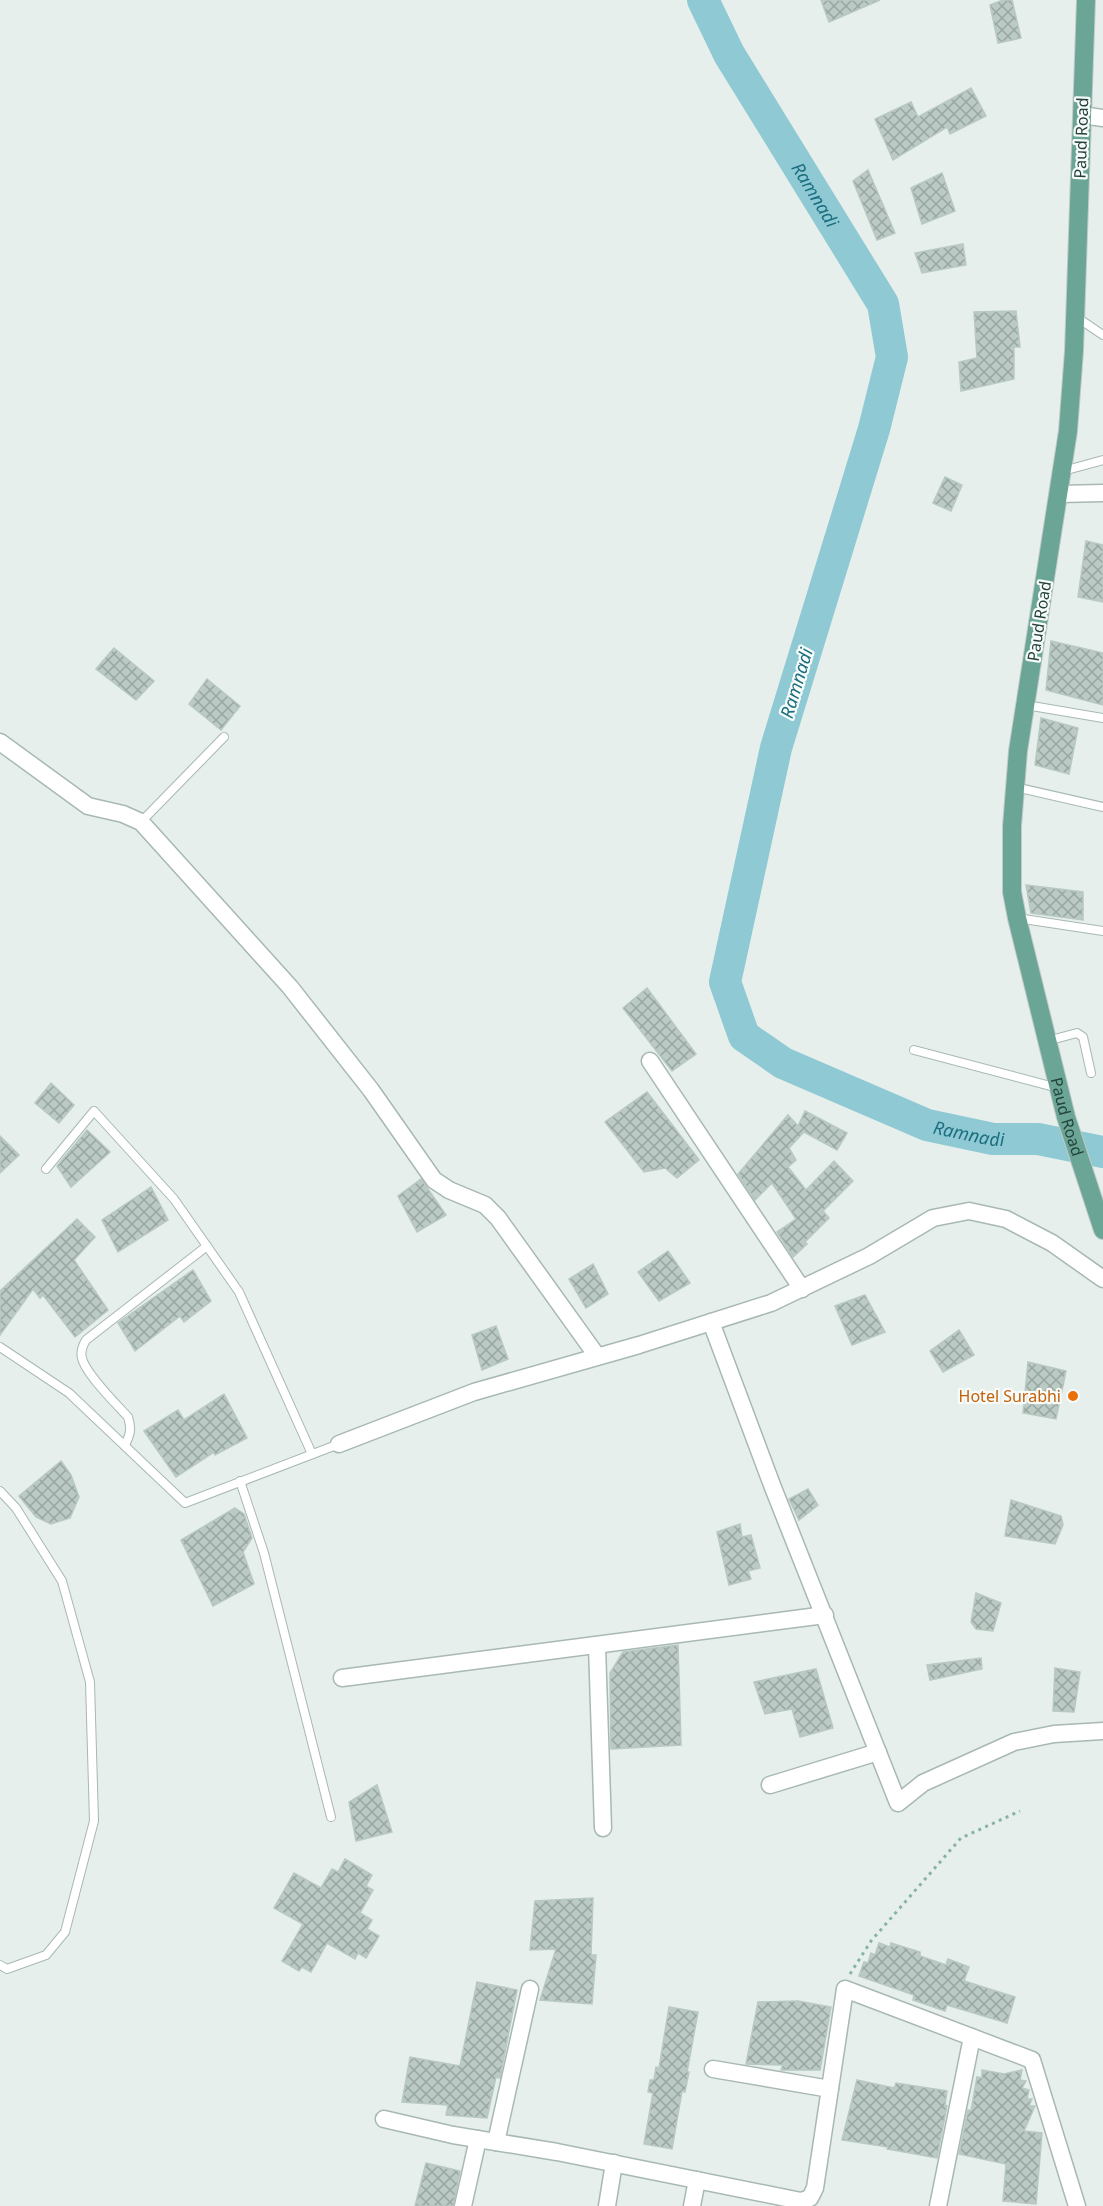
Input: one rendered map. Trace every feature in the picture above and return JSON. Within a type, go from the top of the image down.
[{"type":"main road","name":"Paud Road","points":[[1086,0],[1075,316],[1068,431],[1015,787],[1012,826],[1012,891],[1065,1118],[1103,1230]]},
{"type":"street","points":[[1082,115],[1103,118]]},
{"type":"street","points":[[1059,494],[1103,493]]},
{"type":"street","points":[[0,742],[88,806],[123,814],[141,822],[290,987],[371,1090],[434,1180],[449,1190],[485,1205],[498,1218],[597,1356]]},
{"type":"street","points":[[650,1061],[802,1289]]},
{"type":"street","points":[[339,1444],[474,1392],[771,1304],[869,1256],[933,1218],[969,1211],[1006,1219],[1052,1243],[1103,1279]]},
{"type":"street","points":[[711,1322],[772,1485],[898,1803],[923,1783],[1014,1742],[1054,1734],[1103,1731]]},
{"type":"street","points":[[342,1678],[825,1615]]},
{"type":"street","points":[[597,1646],[603,1828]]},
{"type":"street","points":[[770,1785],[878,1752]]},
{"type":"street","points":[[496,2142],[530,1989]]},
{"type":"street","points":[[384,2119],[478,2139],[614,2163],[800,2204],[810,2198],[815,2187],[845,1989],[1032,2060],[1077,2206]]},
{"type":"street","points":[[938,2206],[972,2037]]},
{"type":"street","points":[[713,2069],[830,2089]]},
{"type":"street","points":[[463,2206],[478,2139]]},
{"type":"street","points":[[607,2206],[614,2163]]},
{"type":"street","points":[[692,2206],[697,2180]]},
{"type":"lane","points":[[1075,316],[1103,335]]},
{"type":"lane","points":[[1063,471],[1103,460]]},
{"type":"lane","points":[[1026,705],[1103,718]]},
{"type":"lane","points":[[141,822],[224,737]]},
{"type":"lane","points":[[1015,787],[1103,807]]},
{"type":"lane","points":[[1017,918],[1103,931]]},
{"type":"lane","points":[[1047,1041],[1077,1033],[1083,1037],[1091,1073]]},
{"type":"lane","points":[[915,1050],[1058,1088]]},
{"type":"lane","points":[[46,1169],[94,1111],[174,1199],[239,1292],[246,1312],[312,1454]]},
{"type":"lane","points":[[125,1445],[131,1425],[128,1418],[85,1367],[81,1356],[82,1347],[86,1340],[207,1246]]},
{"type":"lane","points":[[0,1347],[69,1393],[185,1503],[339,1444]]},
{"type":"lane","points":[[240,1482],[264,1553],[331,1817]]},
{"type":"lane","points":[[0,1491],[16,1508],[62,1581],[90,1682],[94,1821],[65,1932],[45,1955],[8,1969],[0,1965]]},
{"type":"path","points":[[845,1989],[851,1971],[871,1941],[947,1852],[961,1838],[1020,1811]]},
{"type":"building","points":[[821,0],[880,0],[829,22]]},
{"type":"building","points":[[1003,0],[1012,0],[1021,38],[998,43],[990,5]]},
{"type":"building","points":[[971,88],[986,116],[950,134],[947,127],[893,160],[875,119],[911,102],[918,117]]},
{"type":"building","points":[[868,170],[895,233],[877,240],[853,181]]},
{"type":"building","points":[[942,173],[955,211],[922,224],[911,188]]},
{"type":"building","points":[[963,244],[966,265],[922,273],[915,253]]},
{"type":"building","points":[[1016,311],[1020,347],[1014,347],[1014,379],[961,391],[959,362],[977,358],[974,312]]},
{"type":"building","points":[[945,477],[962,485],[951,511],[933,503]]},
{"type":"building","points":[[1086,541],[1103,545],[1103,602],[1078,597]]},
{"type":"building","points":[[1051,641],[1103,653],[1103,705],[1046,690]]},
{"type":"building","points":[[114,648],[154,681],[136,700],[96,669]]},
{"type":"building","points":[[207,679],[240,706],[221,730],[189,704]]},
{"type":"building","points":[[1041,718],[1078,728],[1069,774],[1035,765]]},
{"type":"building","points":[[1026,885],[1083,892],[1083,920],[1031,913]]},
{"type":"building","points":[[647,988],[696,1054],[672,1071],[623,1008]]},
{"type":"building","points":[[51,1083],[74,1105],[59,1123],[35,1103]]},
{"type":"building","points":[[647,1092],[699,1160],[677,1178],[665,1168],[644,1172],[605,1122]]},
{"type":"building","points":[[805,1111],[847,1133],[837,1150],[804,1132],[789,1148],[796,1160],[788,1167],[806,1190],[834,1161],[853,1181],[823,1211],[829,1218],[793,1257],[777,1232],[796,1219],[772,1183],[755,1200],[738,1174],[788,1115],[798,1126]]},
{"type":"building","points":[[87,1130],[110,1152],[71,1187],[57,1166]]},
{"type":"building","points":[[0,1136],[19,1155],[0,1173]]},
{"type":"building","points":[[421,1179],[446,1215],[417,1232],[398,1196]]},
{"type":"building","points":[[151,1187],[168,1220],[118,1252],[102,1220]]},
{"type":"building","points":[[77,1219],[95,1237],[74,1260],[108,1310],[75,1337],[43,1295],[40,1298],[33,1289],[0,1335],[0,1291]]},
{"type":"building","points":[[668,1251],[690,1283],[659,1301],[638,1272]]},
{"type":"building","points":[[593,1264],[608,1294],[586,1308],[569,1279]]},
{"type":"building","points":[[193,1270],[211,1301],[184,1322],[180,1316],[135,1351],[118,1323]]},
{"type":"building","points":[[865,1295],[885,1332],[852,1345],[835,1306]]},
{"type":"building","points":[[496,1326],[508,1359],[482,1370],[472,1335]]},
{"type":"building","points":[[959,1330],[974,1355],[943,1372],[930,1351]]},
{"type":"building","points":[[1028,1362],[1066,1371],[1056,1419],[1023,1413]]},
{"type":"building","points":[[224,1394],[247,1438],[215,1455],[214,1452],[176,1477],[144,1431],[178,1410],[184,1420]]},
{"type":"building","points":[[61,1461],[71,1475],[79,1497],[70,1518],[51,1524],[36,1517],[19,1496]]},
{"type":"building","points":[[808,1489],[818,1505],[799,1520],[789,1499]]},
{"type":"building","points":[[1011,1500],[1061,1516],[1063,1525],[1055,1544],[1005,1536]]},
{"type":"building","points":[[235,1508],[244,1514],[252,1538],[243,1552],[254,1584],[213,1606],[181,1540]]},
{"type":"building","points":[[740,1524],[742,1537],[751,1535],[760,1568],[748,1571],[751,1579],[729,1585],[717,1532]]},
{"type":"building","points":[[976,1593],[1001,1603],[993,1631],[976,1629],[971,1622]]},
{"type":"building","points":[[678,1645],[681,1745],[611,1749],[610,1673],[623,1652]]},
{"type":"building","points":[[981,1658],[982,1669],[930,1680],[927,1665]]},
{"type":"building","points":[[1055,1668],[1080,1672],[1074,1712],[1053,1711]]},
{"type":"building","points":[[816,1669],[833,1728],[800,1737],[792,1709],[765,1714],[754,1682]]},
{"type":"building","points":[[377,1785],[392,1832],[356,1841],[349,1802]]},
{"type":"building","points":[[345,1859],[372,1875],[366,1886],[373,1890],[360,1913],[372,1920],[367,1929],[379,1936],[366,1958],[358,1953],[355,1959],[327,1943],[311,1972],[302,1967],[299,1971],[282,1961],[303,1924],[274,1908],[294,1873],[321,1888],[332,1869],[338,1872]]},
{"type":"building","points":[[593,1898],[591,1955],[596,1955],[592,2004],[540,2000],[556,1949],[530,1950],[535,1901]]},
{"type":"building","points":[[879,1943],[890,1947],[891,1943],[920,1952],[920,1956],[946,1965],[948,1959],[969,1967],[964,1981],[1015,1997],[1007,2023],[947,2005],[945,2011],[913,2000],[914,1995],[859,1976],[864,1962],[868,1963],[871,1953],[875,1955]]},
{"type":"building","points":[[477,1982],[517,1990],[500,2078],[496,2077],[487,2118],[446,2115],[448,2105],[402,2102],[410,2057],[460,2066]]},
{"type":"building","points":[[798,2001],[831,2007],[820,2070],[781,2070],[783,2065],[746,2064],[758,2002]]},
{"type":"building","points":[[669,2007],[698,2012],[687,2072],[689,2072],[685,2092],[682,2091],[672,2149],[644,2144],[653,2093],[648,2092],[650,2080],[654,2080],[656,2067],[659,2068]]},
{"type":"building","points":[[982,2070],[1004,2074],[1022,2070],[1020,2080],[1026,2081],[1022,2088],[1029,2090],[1027,2099],[1032,2099],[1029,2106],[1035,2106],[1024,2131],[1042,2133],[1036,2204],[1003,2201],[1006,2164],[959,2154],[968,2110],[971,2111],[977,2077],[982,2078]]},
{"type":"building","points":[[857,2080],[894,2088],[896,2083],[947,2091],[945,2105],[947,2106],[937,2158],[842,2140]]},
{"type":"building","points":[[426,2163],[460,2171],[453,2206],[415,2206]]},
{"type":"waterway","name":"Ramnadi","points":[[703,0],[729,54],[883,304],[892,357],[874,429],[776,748],[725,982],[744,1036],[783,1063],[927,1125],[993,1139],[1038,1139],[1103,1152]]},
{"type":"place","name":"Hotel Surabhi","points":[[1073,1396]]}]
